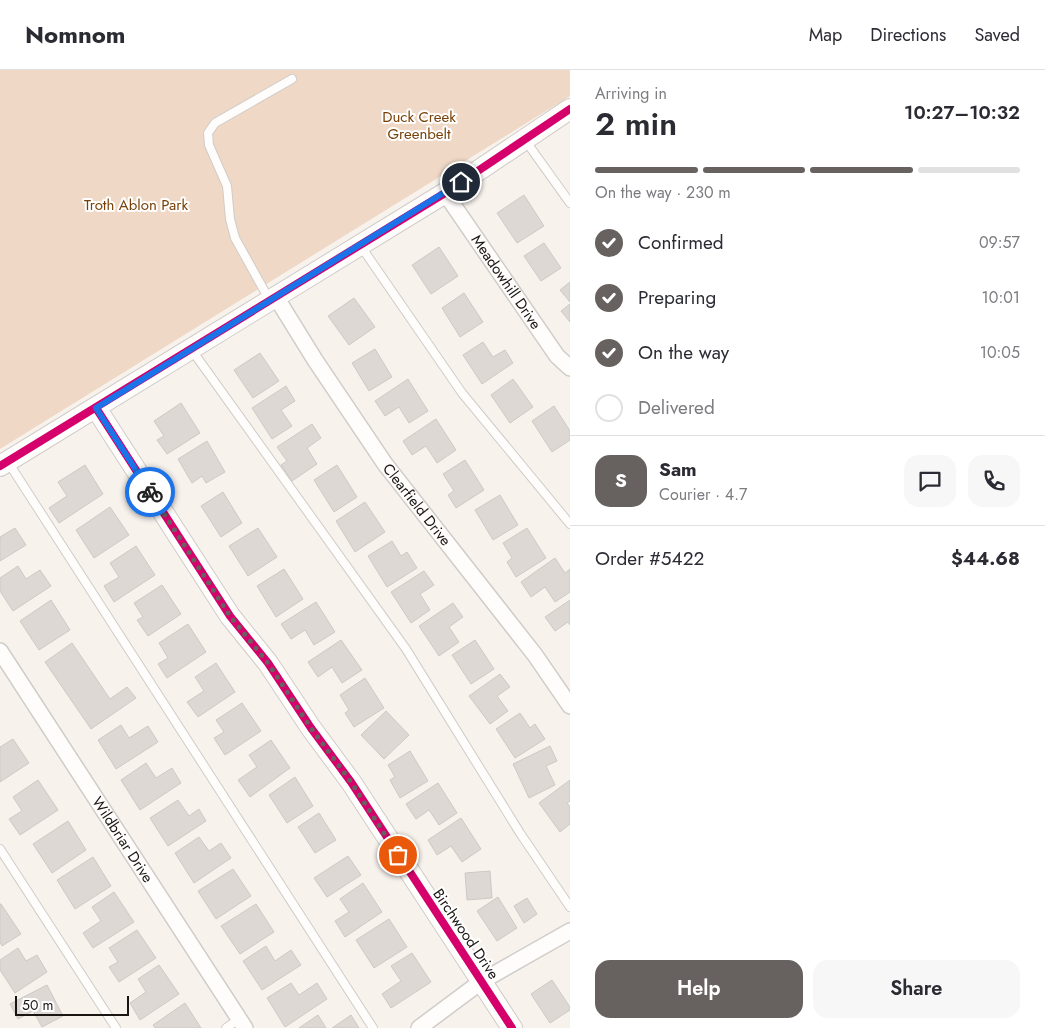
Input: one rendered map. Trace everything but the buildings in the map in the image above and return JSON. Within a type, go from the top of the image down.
[{"type":"street","points":[[4,464],[445,193],[570,109]]},
{"type":"street","name":"Meadowhill Drive","points":[[445,193],[557,356],[570,368]]},
{"type":"street","name":"Clearfield Drive","points":[[273,299],[385,464],[529,647],[570,706]]},
{"type":"street","name":"Birchwood Drive","points":[[96,408],[230,616],[268,663],[311,728],[351,782],[512,1028]]},
{"type":"street","name":"Wildbriar Drive","points":[[0,651],[242,1023]]},
{"type":"street","points":[[420,1028],[482,981],[570,931]]},
{"type":"lane","points":[[273,299],[235,238],[230,219],[226,186],[209,145],[208,133],[215,123],[292,80]]},
{"type":"lane","points":[[525,140],[570,202]]},
{"type":"lane","points":[[360,245],[462,393],[570,524]]},
{"type":"lane","points":[[191,349],[406,649],[520,833],[570,907]]},
{"type":"lane","points":[[4,464],[373,1028]]},
{"type":"lane","points":[[0,849],[116,1028]]},
{"type":"lane","points":[[226,1028],[242,1023]]},
{"type":"green space","name":"Troth Ablon Park","points":[[0,70],[570,70],[570,96],[0,449]]},
{"type":"cycle path","points":[[0,466],[445,193],[570,109]]},
{"type":"cycle path","points":[[96,408],[230,616],[268,663],[311,728],[351,782],[512,1028]]},
{"type":"way so far","points":[[150,492],[230,616],[268,663],[311,728],[351,782],[398,855]]},
{"type":"route","points":[[150,492],[96,408],[461,182]]},
{"type":"park label","name":"Duck Creek Greenbelt","points":[[419,126]]}]
